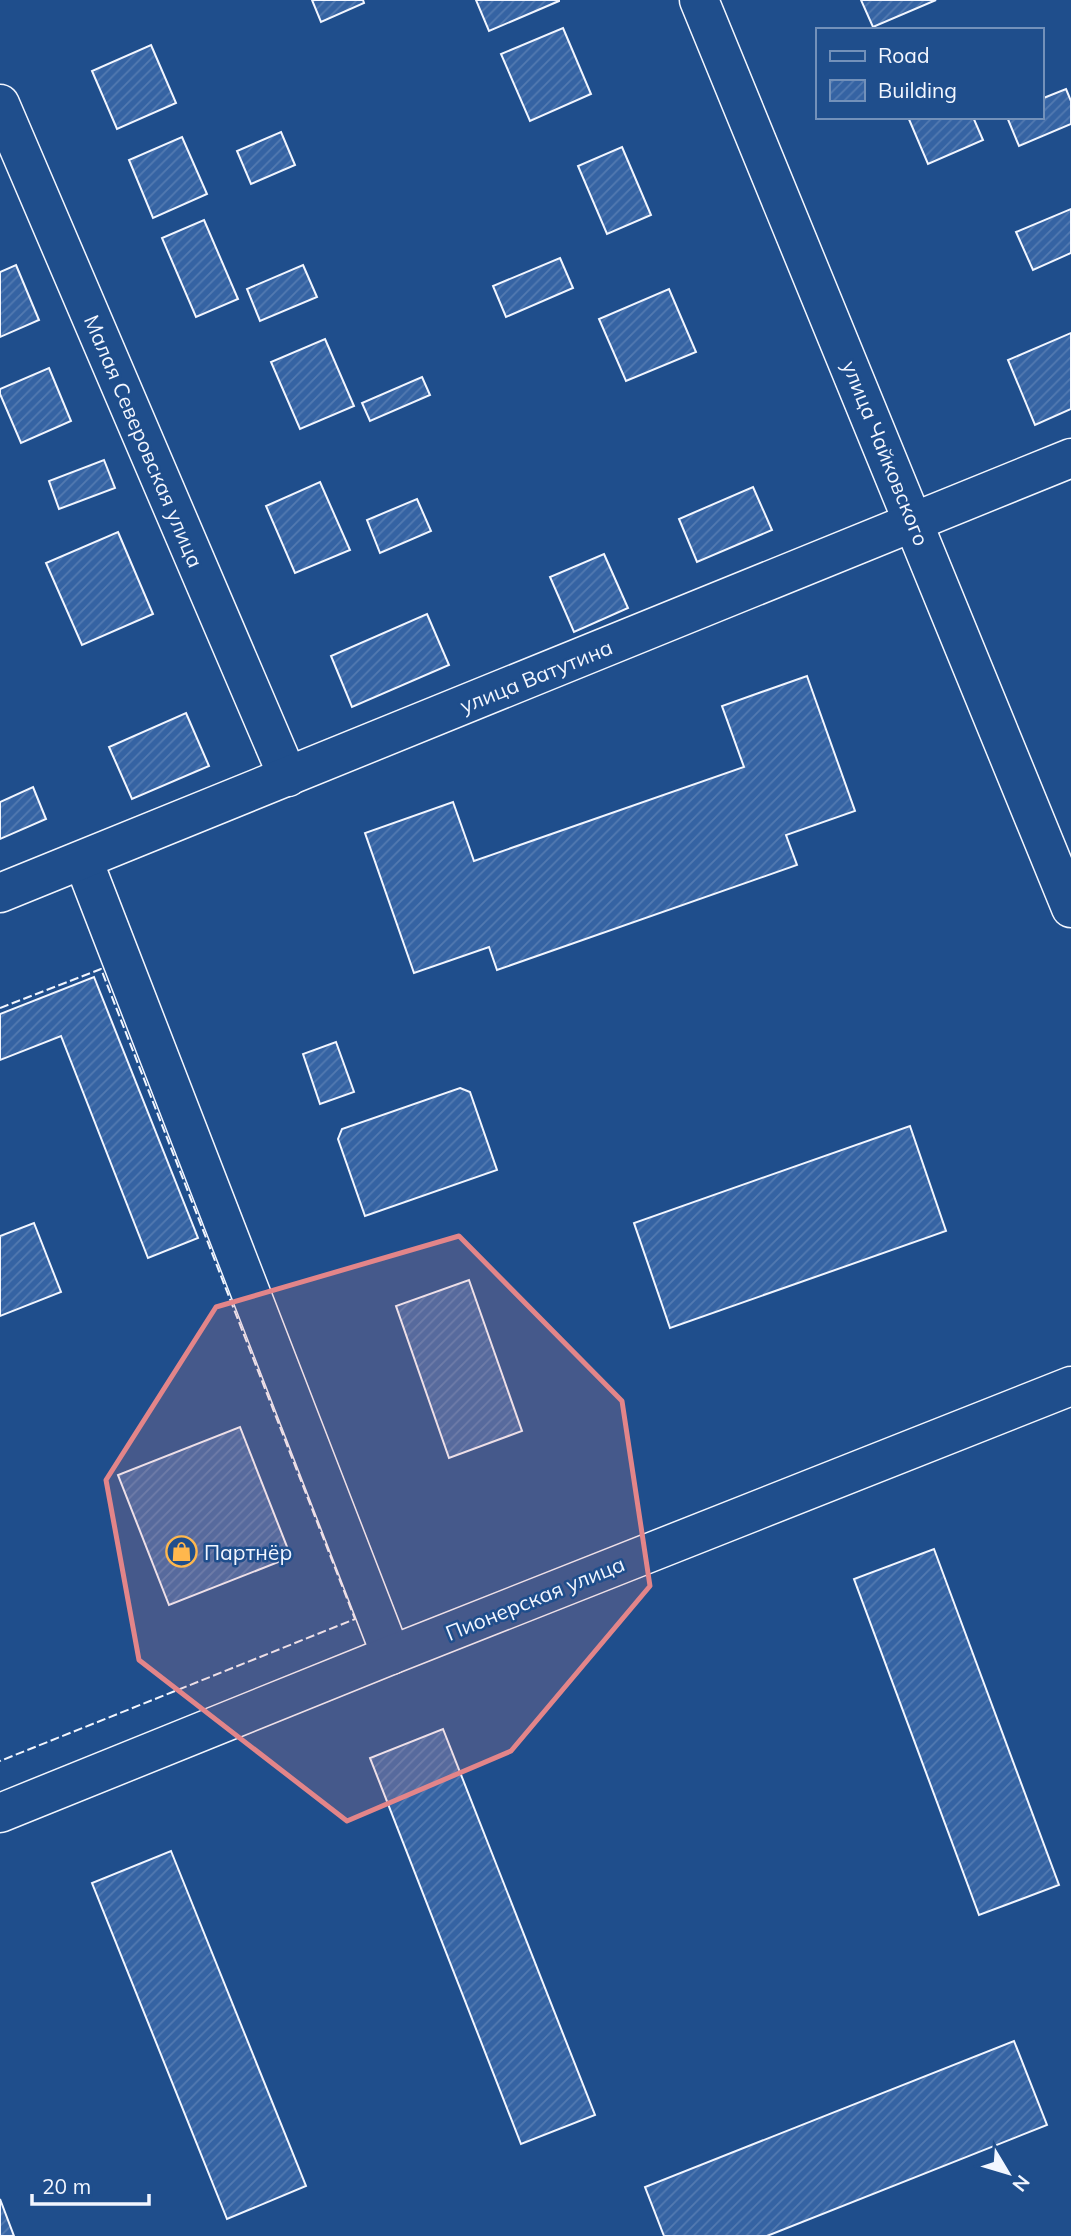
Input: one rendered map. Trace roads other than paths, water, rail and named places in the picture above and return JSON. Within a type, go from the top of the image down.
[{"type":"street","name":"улица Чайковского","points":[[699,0],[1071,908]]},
{"type":"street","name":"Малая Северовская улица","points":[[0,104],[288,777]]},
{"type":"street","name":"улица Ватутина","points":[[0,894],[1071,458]]},
{"type":"street","points":[[83,860],[391,1655]]},
{"type":"street","name":"Пионерская улица","points":[[0,1813],[1071,1386]]},
{"type":"place","name":"Партнёр","points":[[181,1552]]}]
